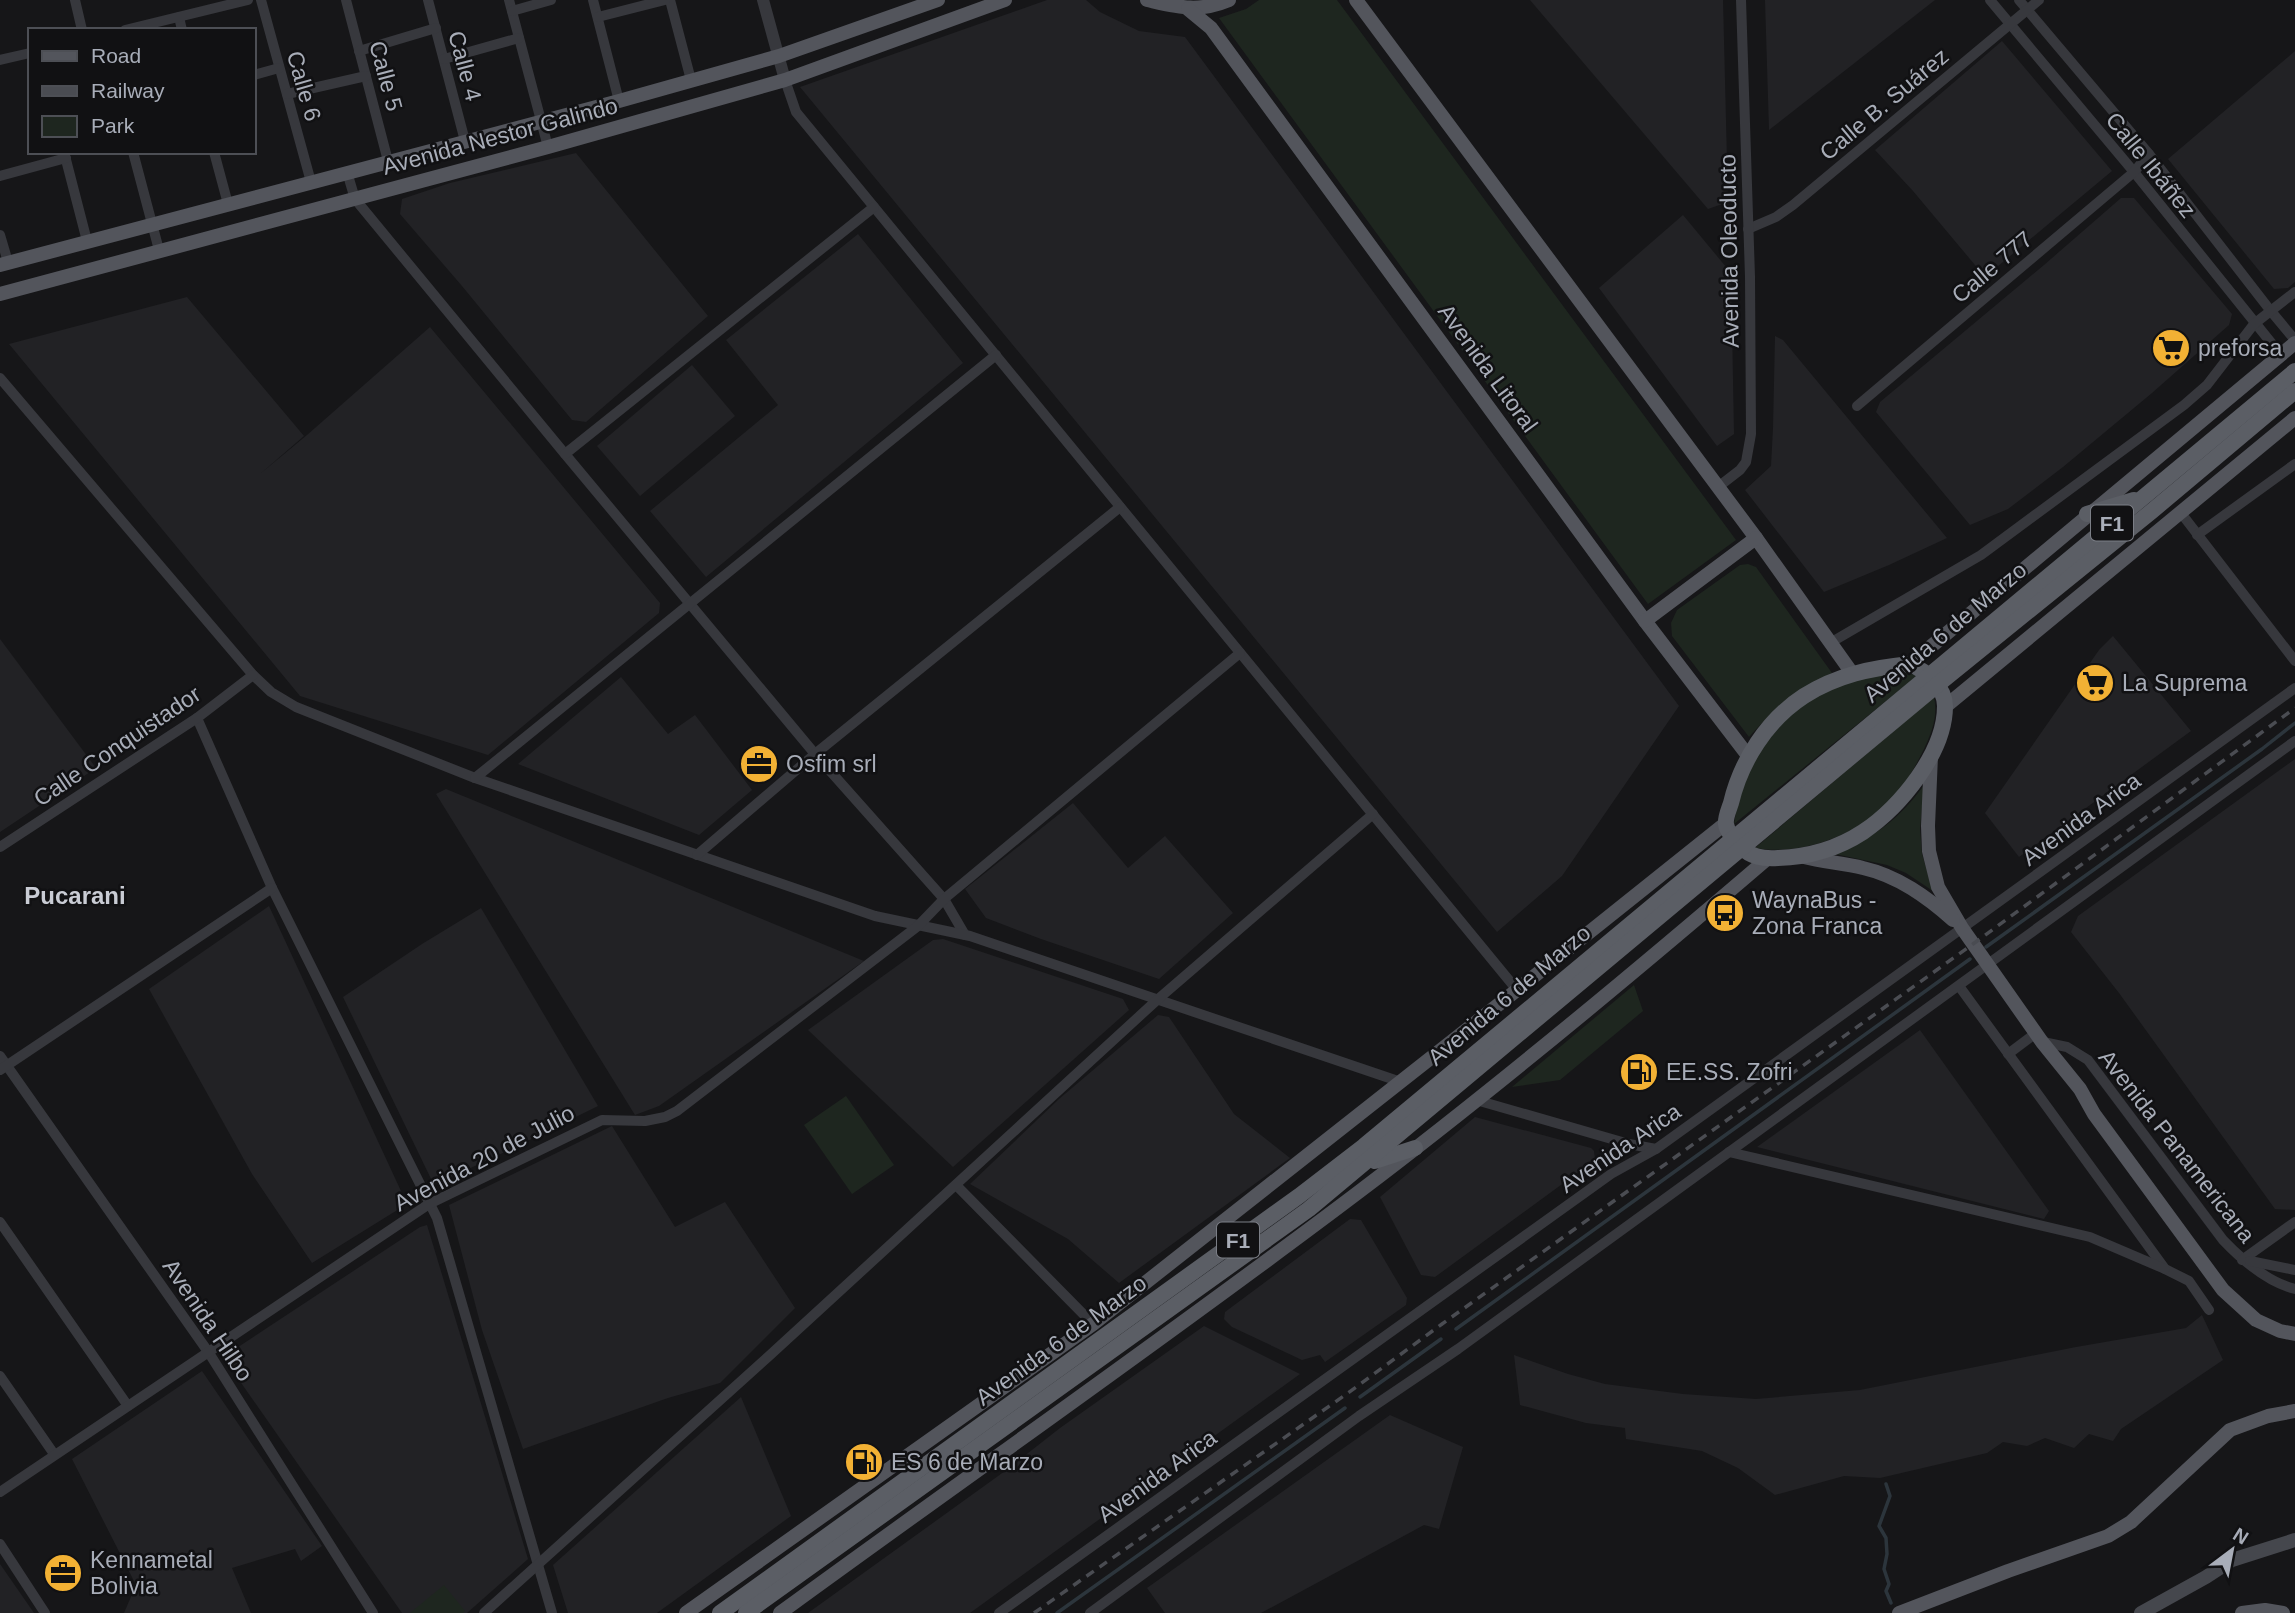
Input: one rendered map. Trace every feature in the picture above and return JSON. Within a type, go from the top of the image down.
[{"type":"highway","name":"Avenida 6 de Marzo","points":[[1933,680],[2143,497],[2295,371]]},
{"type":"highway","name":"Avenida 6 de Marzo","points":[[720,1613],[1343,1163],[1733,836],[2152,511],[2295,391]]},
{"type":"highway","points":[[2087,514],[2143,497]]},
{"type":"highway","points":[[1910,664],[1933,680],[1943,694],[1945,706],[1931,756],[1900,800],[1862,833],[1804,857],[1767,859],[1751,856],[1733,836],[1735,783],[1769,726],[1803,697],[1852,673],[1878,667],[1910,664]]},
{"type":"highway","name":"Avenida 6 de Marzo","points":[[746,1613],[1309,1209],[1366,1164],[1733,836]]},
{"type":"highway","points":[[1366,1164],[1415,1148]]},
{"type":"main road","name":"Avenida Nestor Galindo","points":[[4,264],[779,56],[938,0]]},
{"type":"main road","name":"Avenida Nestor Galindo","points":[[0,294],[548,147],[785,80],[1004,0]]},
{"type":"main road","points":[[1147,0],[1188,9],[1229,0]]},
{"type":"main road","points":[[1356,0],[1756,538],[1852,673]]},
{"type":"main road","name":"Avenida Litoral","points":[[1188,9],[1211,28],[1645,621],[1749,757]]},
{"type":"main road","name":"Avenida 6 de Marzo","points":[[1910,664],[2295,342]]},
{"type":"main road","points":[[1945,706],[2295,418]]},
{"type":"main road","points":[[1645,621],[1756,538]]},
{"type":"main road","points":[[1931,756],[1929,851],[1938,887],[1962,928],[2039,1038],[2058,1074],[2073,1094],[2094,1114],[2223,1290],[2256,1320],[2280,1331],[2295,1334]]},
{"type":"main road","name":"Avenida 6 de Marzo","points":[[686,1613],[1093,1324],[1517,990],[1733,836]]},
{"type":"main road","points":[[1804,857],[1866,868],[1901,882],[1933,902],[1962,928]]},
{"type":"main road","points":[[780,1613],[1196,1312],[1415,1148],[1545,1046],[1767,859]]},
{"type":"main road","points":[[1899,1613],[2108,1536],[2130,1522],[2230,1430],[2268,1416],[2295,1412]]},
{"type":"main road","points":[[2141,1613],[2232,1560],[2295,1540]]},
{"type":"main road","points":[[2242,1613],[2265,1610],[2283,1613]]},
{"type":"street","points":[[75,0],[82,28]]},
{"type":"street","points":[[133,28],[248,0]]},
{"type":"street","name":"Calle 6","points":[[261,0],[312,182]]},
{"type":"street","name":"Calle 5","points":[[346,0],[388,161]]},
{"type":"street","name":"Calle 4","points":[[428,0],[465,141]]},
{"type":"street","points":[[548,147],[510,5],[551,0]]},
{"type":"street","points":[[593,0],[619,101]]},
{"type":"street","points":[[598,17],[667,0],[691,80]]},
{"type":"street","points":[[763,0],[796,111],[1517,990]]},
{"type":"street","name":"Avenida Oleoducto","points":[[1717,487],[1740,470],[1746,462],[1749,450],[1751,355],[1741,0]]},
{"type":"street","name":"Calle Ibáñez","points":[[1990,0],[2281,355]]},
{"type":"street","name":"Calle Ibáñez","points":[[2019,0],[2149,154],[2295,342]]},
{"type":"street","name":"Calle B. Suárez","points":[[1748,229],[1776,217],[1793,205],[2039,0]]},
{"type":"street","points":[[179,17],[182,28]]},
{"type":"street","points":[[359,51],[436,29]]},
{"type":"street","points":[[444,59],[519,38]]},
{"type":"street","points":[[0,60],[28,53]]},
{"type":"street","points":[[256,74],[279,68]]},
{"type":"street","points":[[286,94],[366,76]]},
{"type":"street","points":[[134,154],[159,250]]},
{"type":"street","points":[[215,154],[229,204]]},
{"type":"street","name":"Calle 777","points":[[1857,406],[2134,173],[2149,154]]},
{"type":"street","points":[[0,176],[65,155],[87,241]]},
{"type":"street","points":[[347,172],[355,198],[816,754],[944,899],[965,935]]},
{"type":"street","points":[[565,454],[874,207]]},
{"type":"street","points":[[0,235],[4,264]]},
{"type":"street","points":[[1830,643],[1981,555],[2184,405],[2207,384],[2254,324],[2295,292]]},
{"type":"street","points":[[475,778],[996,355]]},
{"type":"street","points":[[0,379],[253,676],[271,692],[296,707],[475,778],[874,916],[965,935],[1401,1082]]},
{"type":"street","points":[[0,397],[10,391]]},
{"type":"street","points":[[2197,535],[2295,464]]},
{"type":"street","points":[[697,855],[816,754],[1120,507]]},
{"type":"street","points":[[2181,513],[2295,661]]},
{"type":"street","name":"Avenida 20 de Julio","points":[[0,1492],[429,1204],[602,1120],[645,1121],[665,1118],[677,1111],[918,926],[944,899],[1240,653]]},
{"type":"street","name":"Calle Conquistador","points":[[0,847],[197,718],[253,676]]},
{"type":"street","name":"Avenida Arica","points":[[999,1613],[1611,1174],[1656,1149],[2295,688]]},
{"type":"street","points":[[197,718],[272,888],[437,1218],[552,1613]]},
{"type":"street","points":[[1090,1613],[2295,741]]},
{"type":"street","points":[[484,1613],[1157,1000],[1373,814]]},
{"type":"street","points":[[3,1068],[272,888]]},
{"type":"street","points":[[1959,986],[2165,1269]]},
{"type":"street","points":[[2008,1054],[2039,1038]]},
{"type":"street","name":"Avenida Panamericana","points":[[2039,1038],[2067,1047],[2088,1060],[2223,1240],[2242,1260],[2284,1286],[2295,1289]]},
{"type":"street","name":"Avenida Hilbo","points":[[0,1056],[3,1068],[209,1353],[373,1613]]},
{"type":"street","points":[[1476,1100],[1629,1144],[1656,1149]]},
{"type":"street","points":[[1729,1152],[2090,1237],[2189,1281],[2209,1310]]},
{"type":"street","points":[[956,1185],[1093,1324]]},
{"type":"street","points":[[0,1222],[128,1406]]},
{"type":"street","points":[[2242,1260],[2295,1222]]},
{"type":"street","name":"Avenida Panamericana","points":[[2242,1260],[2295,1270]]},
{"type":"street","points":[[0,1376],[54,1454]]},
{"type":"street","points":[[0,1545],[45,1613]]},
{"type":"shaded area","points":[[1047,0],[1086,0],[1100,12],[1139,31],[1185,37],[1679,706],[1562,876],[1497,932],[800,87]]},
{"type":"shaded area","points":[[1530,0],[1723,0],[1728,202],[1708,209]]},
{"type":"shaded area","points":[[1765,0],[1935,0],[1769,130]]},
{"type":"shaded area","points":[[2002,41],[2112,171],[1985,277],[1875,150]]},
{"type":"shaded area","points":[[2295,51],[2295,282],[2288,288],[2274,289],[2168,159]]},
{"type":"shaded area","points":[[576,153],[708,316],[586,422],[572,420],[400,214],[402,199],[450,183]]},
{"type":"shaded area","points":[[2121,198],[2134,198],[2232,314],[2229,325],[2063,467],[2008,509],[1970,525],[1876,412],[1880,402]]},
{"type":"shaded area","points":[[1683,215],[1731,273],[1734,434],[1717,446],[1599,288]]},
{"type":"shaded area","points":[[858,234],[963,363],[706,577],[650,511],[778,405],[726,340]]},
{"type":"shaded area","points":[[187,297],[304,436],[260,474],[307,435],[430,327],[660,603],[659,613],[488,755],[300,696],[9,344]]},
{"type":"shaded area","points":[[1775,336],[1783,340],[1947,538],[1824,592],[1745,490],[1771,466]]},
{"type":"shaded area","points":[[692,365],[735,416],[640,496],[597,446]]},
{"type":"shaded area","points":[[2113,636],[2191,731],[2019,857],[1985,813],[2099,650]]},
{"type":"shaded area","points":[[0,639],[96,768],[0,832]]},
{"type":"shaded area","points":[[621,677],[668,734],[695,715],[752,790],[699,835],[518,764]]},
{"type":"shaded area","points":[[2295,759],[2295,1210],[2275,1209],[2119,993],[2071,932],[2078,916]]},
{"type":"shaded area","points":[[446,789],[864,961],[659,1106],[635,1115],[436,794]]},
{"type":"shaded area","points":[[1073,803],[1128,868],[1165,836],[1233,913],[1159,979],[986,918],[965,889]]},
{"type":"shaded area","points":[[269,906],[407,1204],[312,1263],[252,1174],[149,989]]},
{"type":"shaded area","points":[[481,908],[598,1106],[434,1185],[343,997]]},
{"type":"shaded area","points":[[943,939],[1123,999],[1129,1010],[953,1167],[808,1030],[933,940]]},
{"type":"shaded area","points":[[1158,1015],[1169,1017],[1234,1114],[1290,1158],[1119,1283],[1068,1239],[970,1184],[1059,1099]]},
{"type":"shaded area","points":[[1920,1030],[2049,1211],[2044,1219],[1757,1147]]},
{"type":"shaded area","points":[[1475,1117],[1591,1148],[1595,1160],[1435,1277],[1421,1275],[1380,1197]]},
{"type":"shaded area","points":[[612,1126],[675,1227],[725,1202],[795,1308],[720,1383],[668,1398],[523,1449],[482,1330],[449,1205]]},
{"type":"shaded area","points":[[1350,1219],[1361,1220],[1407,1298],[1406,1305],[1325,1362],[1320,1355],[1302,1360],[1232,1327],[1224,1319],[1225,1312]]},
{"type":"shaded area","points":[[427,1225],[528,1559],[467,1613],[402,1613],[223,1357],[420,1227]]},
{"type":"shaded area","points":[[2202,1315],[2223,1360],[2121,1429],[2113,1441],[2089,1434],[2074,1448],[2045,1438],[2027,1446],[2003,1442],[1987,1453],[1880,1478],[1844,1476],[1775,1495],[1738,1468],[1702,1451],[1626,1439],[1625,1428],[1586,1423],[1520,1405],[1514,1355],[1605,1384],[1683,1394],[1756,1399],[1860,1390],[2186,1328]]},
{"type":"shaded area","points":[[1204,1326],[1300,1374],[970,1613],[808,1613],[1005,1471],[1060,1428]]},
{"type":"shaded area","points":[[202,1371],[322,1546],[301,1561],[295,1549],[232,1568],[251,1613],[124,1613],[136,1585],[72,1459]]},
{"type":"shaded area","points":[[741,1397],[791,1516],[657,1613],[568,1613],[553,1565]]},
{"type":"shaded area","points":[[1390,1415],[1463,1447],[1439,1529],[1424,1525],[1261,1613],[1165,1613],[1147,1588]]},
{"type":"shaded area","points":[[0,1564],[34,1613],[0,1613]]},
{"type":"green space","points":[[1259,0],[1337,0],[1736,540],[1648,604],[1219,18],[1246,9]]},
{"type":"green space","points":[[1740,565],[1756,567],[1832,673],[1787,701],[1749,737],[1672,636],[1671,623],[1677,610]]},
{"type":"green space","points":[[1892,673],[1917,676],[1734,824],[1739,796],[1747,774],[1767,741],[1780,726],[1811,700],[1828,690],[1851,681]]},
{"type":"green space","points":[[1934,697],[1935,717],[1927,742],[1900,791],[1887,805],[1854,829],[1835,838],[1794,849],[1755,848]]},
{"type":"green space","points":[[1924,785],[1920,829],[1922,854],[1933,891],[1906,873],[1887,865],[1835,854],[1861,842],[1885,826],[1906,808]]},
{"type":"green space","points":[[1634,985],[1643,1011],[1560,1080],[1512,1087]]},
{"type":"green space","points":[[846,1096],[894,1165],[852,1194],[804,1125]]},
{"type":"green space","points":[[444,1585],[465,1611],[463,1613],[410,1613]]},
{"type":"waterway","points":[[1986,947],[2295,723]]},
{"type":"waterway","points":[[1456,1329],[1970,959]]},
{"type":"waterway","points":[[1360,1397],[1441,1339]]},
{"type":"waterway","points":[[1057,1613],[1345,1408]]},
{"type":"waterway","points":[[1886,1484],[1890,1496],[1879,1526],[1886,1538],[1884,1569],[1889,1584],[1886,1591],[1891,1603]]},
{"type":"railway","points":[[1034,1613],[1348,1393],[1973,944],[2295,708]]},
{"type":"place","name":"preforsa","points":[[2171,348]]},
{"type":"place","name":"La Suprema","points":[[2095,683]]},
{"type":"place","name":"Osfim srl","points":[[759,764]]},
{"type":"place","name":"WaynaBus - Zona Franca","points":[[1725,913]]},
{"type":"place","name":"EE.SS. Zofri","points":[[1639,1072]]},
{"type":"place","name":"ES 6 de Marzo","points":[[864,1462]]},
{"type":"place","name":"Kennametal Bolivia","points":[[63,1573]]},
{"type":"district","name":"Pucarani","points":[[75,895]]}]
